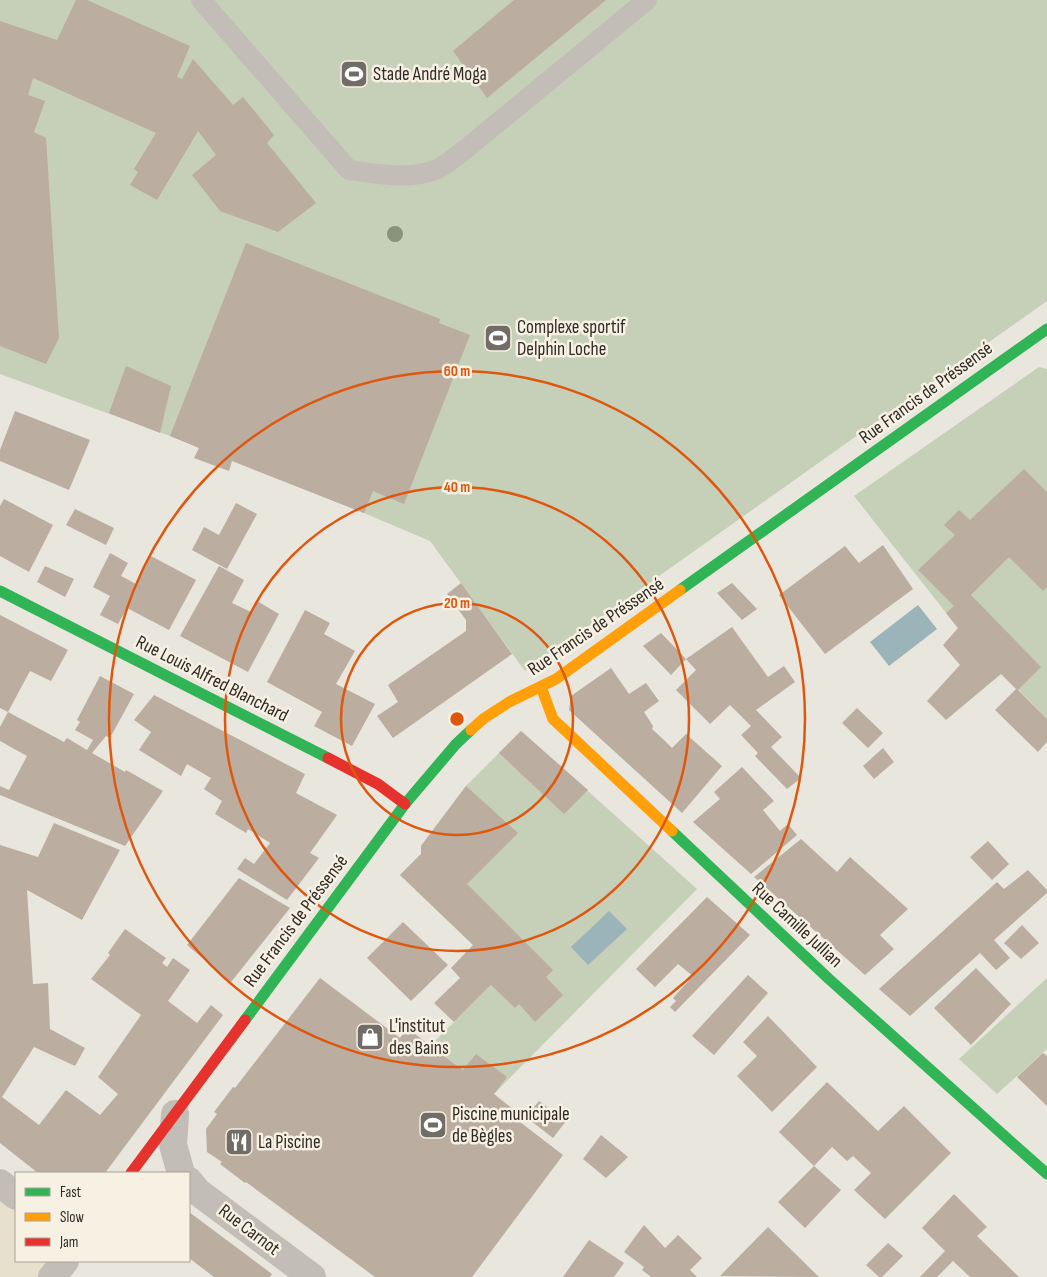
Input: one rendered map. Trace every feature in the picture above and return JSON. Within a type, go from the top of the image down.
[{"type":"street","name":"Rue Francis de Préssensé","points":[[132,1172],[405,804],[443,758],[483,719],[509,702],[556,679],[1047,329]]},
{"type":"street","name":"Rue Louis Alfred Blanchard","points":[[0,590],[378,784],[405,804]]},
{"type":"street","name":"Rue Camille Jullian","points":[[540,687],[553,719],[830,979],[1047,1174]]},
{"type":"street","points":[[175,1114],[173,1145],[181,1172]]},
{"type":"street","name":"Rue Carnot","points":[[190,1182],[198,1192],[312,1277]]},
{"type":"street","points":[[0,1183],[15,1195]]},
{"type":"street","points":[[52,1277],[64,1262]]},
{"type":"lane","points":[[201,0],[350,170],[381,175],[415,175],[436,170],[467,148],[647,0]]},
{"type":"green space","name":"Complexe sportif Delphin Loche","points":[[0,0],[1047,0],[1047,301],[525,671],[430,541],[170,436],[0,374]]},
{"type":"green space","points":[[1039,367],[1047,369],[1047,719],[958,628],[854,496]]},
{"type":"green space","points":[[521,731],[697,889],[494,1094],[431,1045],[503,973],[400,875],[421,854],[421,846],[466,786]]},
{"type":"green space","points":[[1047,978],[1047,1049],[997,1094],[959,1059]]},
{"type":"shaded area","points":[[0,1183],[15,1195],[15,1262],[64,1262],[52,1277],[0,1277]]},
{"type":"water","points":[[918,605],[937,629],[889,666],[870,642]]},
{"type":"water","points":[[609,911],[627,929],[588,965],[571,947]]},
{"type":"building","points":[[76,0],[87,0],[190,46],[177,77],[182,79],[193,59],[233,105],[243,97],[274,135],[267,143],[316,203],[278,232],[220,211],[192,175],[216,155],[198,131],[157,200],[130,185],[138,172],[134,169],[156,133],[33,78],[28,95],[45,101],[34,132],[46,138],[59,338],[46,364],[0,346],[0,21],[57,40]]},
{"type":"building","points":[[514,0],[606,0],[487,98],[453,51]]},
{"type":"building","points":[[246,243],[440,319],[439,323],[470,335],[404,504],[373,491],[364,513],[232,461],[229,471],[194,458],[199,448],[170,436]]},
{"type":"building","points":[[126,366],[171,386],[160,433],[109,413]]},
{"type":"building","points":[[15,411],[90,440],[69,490],[0,461],[0,450]]},
{"type":"building","points":[[1024,469],[1047,492],[1047,587],[1043,591],[1009,557],[971,595],[1041,667],[1018,690],[1047,719],[1047,742],[1038,752],[995,710],[1016,689],[1001,674],[946,720],[927,701],[960,665],[943,645],[958,628],[946,613],[954,606],[918,570],[955,535],[944,525],[959,510],[970,520]]},
{"type":"building","points":[[4,499],[53,525],[29,572],[0,556],[0,506]]},
{"type":"building","points":[[236,503],[257,514],[227,569],[192,550],[204,527],[219,535]]},
{"type":"building","points":[[75,509],[114,528],[106,545],[66,525]]},
{"type":"building","points":[[883,545],[913,589],[825,654],[779,595],[845,546],[859,563]]},
{"type":"building","points":[[110,553],[128,563],[121,576],[136,584],[151,556],[196,580],[169,630],[127,608],[118,624],[100,615],[110,596],[93,587]]},
{"type":"building","points":[[45,566],[74,579],[65,597],[37,582]]},
{"type":"building","points":[[219,566],[244,580],[232,603],[251,612],[257,601],[279,614],[248,672],[180,636]]},
{"type":"building","points":[[461,583],[512,654],[393,738],[377,716],[398,702],[388,685],[466,631],[466,620],[447,594]]},
{"type":"building","points":[[732,583],[757,609],[742,620],[717,593]]},
{"type":"building","points":[[305,610],[330,623],[324,634],[355,651],[336,684],[375,704],[352,746],[314,726],[322,712],[267,682]]},
{"type":"building","points":[[0,615],[68,650],[51,681],[30,671],[8,712],[0,708]]},
{"type":"building","points":[[732,627],[768,677],[784,666],[795,682],[756,710],[782,737],[771,747],[801,778],[787,789],[755,756],[758,753],[741,735],[751,726],[730,705],[710,724],[676,690],[696,670],[686,659]]},
{"type":"building","points":[[661,633],[686,659],[671,675],[643,646]]},
{"type":"building","points":[[611,668],[629,694],[646,683],[659,701],[644,712],[653,726],[652,729],[672,748],[686,734],[722,766],[682,813],[569,710],[571,696]]},
{"type":"building","points":[[100,676],[134,694],[110,738],[106,736],[92,753],[163,791],[125,846],[0,795],[0,786],[9,790],[27,756],[0,741],[0,727],[8,712],[64,742],[67,738],[87,750],[93,740],[75,730],[80,722],[77,720]]},
{"type":"building","points":[[154,695],[305,774],[296,793],[337,815],[310,853],[319,858],[287,900],[237,869],[245,858],[254,864],[270,843],[248,829],[246,833],[215,814],[222,801],[204,789],[211,778],[187,764],[181,776],[139,750],[151,732],[134,720]]},
{"type":"building","points":[[857,708],[883,733],[868,748],[842,723]]},
{"type":"building","points":[[521,731],[588,790],[564,814],[499,753]]},
{"type":"building","points":[[883,748],[894,762],[874,779],[863,766]]},
{"type":"building","points":[[742,767],[774,801],[763,810],[780,831],[788,824],[797,835],[751,874],[693,822],[720,799],[714,792]]},
{"type":"building","points":[[466,786],[518,833],[467,884],[553,970],[546,977],[563,995],[535,1022],[519,1004],[515,1008],[491,985],[454,1022],[434,1003],[460,978],[451,968],[473,945],[400,875],[421,854],[421,846]]},
{"type":"building","points":[[54,823],[120,850],[82,920],[27,890],[33,984],[48,983],[50,1029],[85,1048],[75,1066],[34,1047],[2,1097],[39,1125],[66,1090],[100,1115],[118,1094],[98,1077],[141,1015],[91,979],[110,955],[108,953],[125,929],[166,958],[162,963],[167,967],[173,958],[190,970],[168,1001],[197,1023],[211,1005],[223,1015],[106,1172],[37,1172],[0,1143],[0,845],[38,857]]},
{"type":"building","points":[[801,839],[837,872],[850,857],[908,909],[880,935],[894,949],[865,975],[754,877]]},
{"type":"building","points":[[988,841],[1009,864],[992,880],[970,857]]},
{"type":"building","points":[[1028,870],[1047,890],[1047,893],[994,940],[1010,958],[996,970],[980,953],[910,1016],[879,989],[997,882],[1004,889]]},
{"type":"building","points":[[239,878],[290,908],[231,982],[187,945]]},
{"type":"building","points":[[707,897],[750,935],[675,1012],[670,1007],[676,1001],[673,998],[693,976],[678,964],[655,987],[636,969]]},
{"type":"building","points":[[403,922],[448,965],[411,1001],[367,958]]},
{"type":"building","points":[[1022,925],[1039,943],[1021,959],[1004,943]]},
{"type":"building","points":[[976,968],[1011,1004],[971,1045],[934,1008]]},
{"type":"building","points":[[748,975],[768,993],[714,1055],[692,1036]]},
{"type":"building","name":"Piscine municipale de Bègles","points":[[320,978],[400,1038],[407,1028],[463,1070],[476,1054],[507,1077],[494,1094],[524,1118],[520,1122],[563,1155],[472,1277],[375,1277],[245,1183],[220,1164],[222,1162],[207,1152],[206,1129],[217,1114],[214,1112],[233,1087],[235,1088]]},
{"type":"building","points":[[768,1016],[817,1067],[772,1112],[737,1076],[757,1056],[743,1042]]},
{"type":"building","points":[[1043,1053],[1047,1056],[1047,1106],[1017,1077]]},
{"type":"building","points":[[827,1082],[878,1131],[904,1106],[951,1153],[885,1219],[854,1190],[871,1173],[853,1156],[847,1161],[832,1147],[814,1166],[779,1132]]},
{"type":"building","points":[[539,1101],[566,1121],[553,1138],[526,1117]]},
{"type":"building","points":[[601,1135],[628,1157],[606,1178],[583,1159]]},
{"type":"building","points":[[814,1166],[841,1190],[805,1228],[778,1202]]},
{"type":"building","points":[[954,1194],[987,1227],[977,1236],[1019,1277],[970,1277],[953,1261],[937,1277],[920,1277],[945,1251],[922,1228]]},
{"type":"building","points":[[190,1213],[272,1274],[270,1277],[214,1277],[190,1259]]},
{"type":"building","points":[[644,1225],[665,1248],[678,1235],[702,1258],[690,1270],[697,1277],[651,1277],[642,1270],[644,1267],[624,1252]]},
{"type":"building","points":[[768,1227],[819,1277],[720,1276]]},
{"type":"building","points":[[589,1240],[624,1263],[614,1277],[563,1277]]},
{"type":"building","points":[[888,1243],[903,1256],[882,1277],[879,1277],[866,1265]]},
{"type":"traffic: fast","points":[[680,590],[1047,329]]},
{"type":"traffic: fast","points":[[0,591],[328,758]]},
{"type":"traffic: fast","points":[[245,1020],[405,804],[456,744],[471,730]]},
{"type":"traffic: fast","points":[[672,831],[829,979],[1047,1174]]},
{"type":"traffic: slow","points":[[471,730],[483,719],[509,702],[556,679],[680,590]]},
{"type":"traffic: slow","points":[[541,687],[553,719],[672,831]]},
{"type":"traffic: jam","points":[[328,758],[378,784],[405,804]]},
{"type":"traffic: jam","points":[[132,1172],[245,1020]]},
{"type":"place","name":"Stade André Moga","points":[[354,74]]},
{"type":"place","name":"Complexe sportif Delphin Loche","points":[[498,338]]},
{"type":"place","name":"L'institut des Bains","points":[[370,1037]]},
{"type":"place","name":"Piscine municipale de Bègles","points":[[433,1125]]},
{"type":"place","name":"La Piscine","points":[[239,1142]]}]
